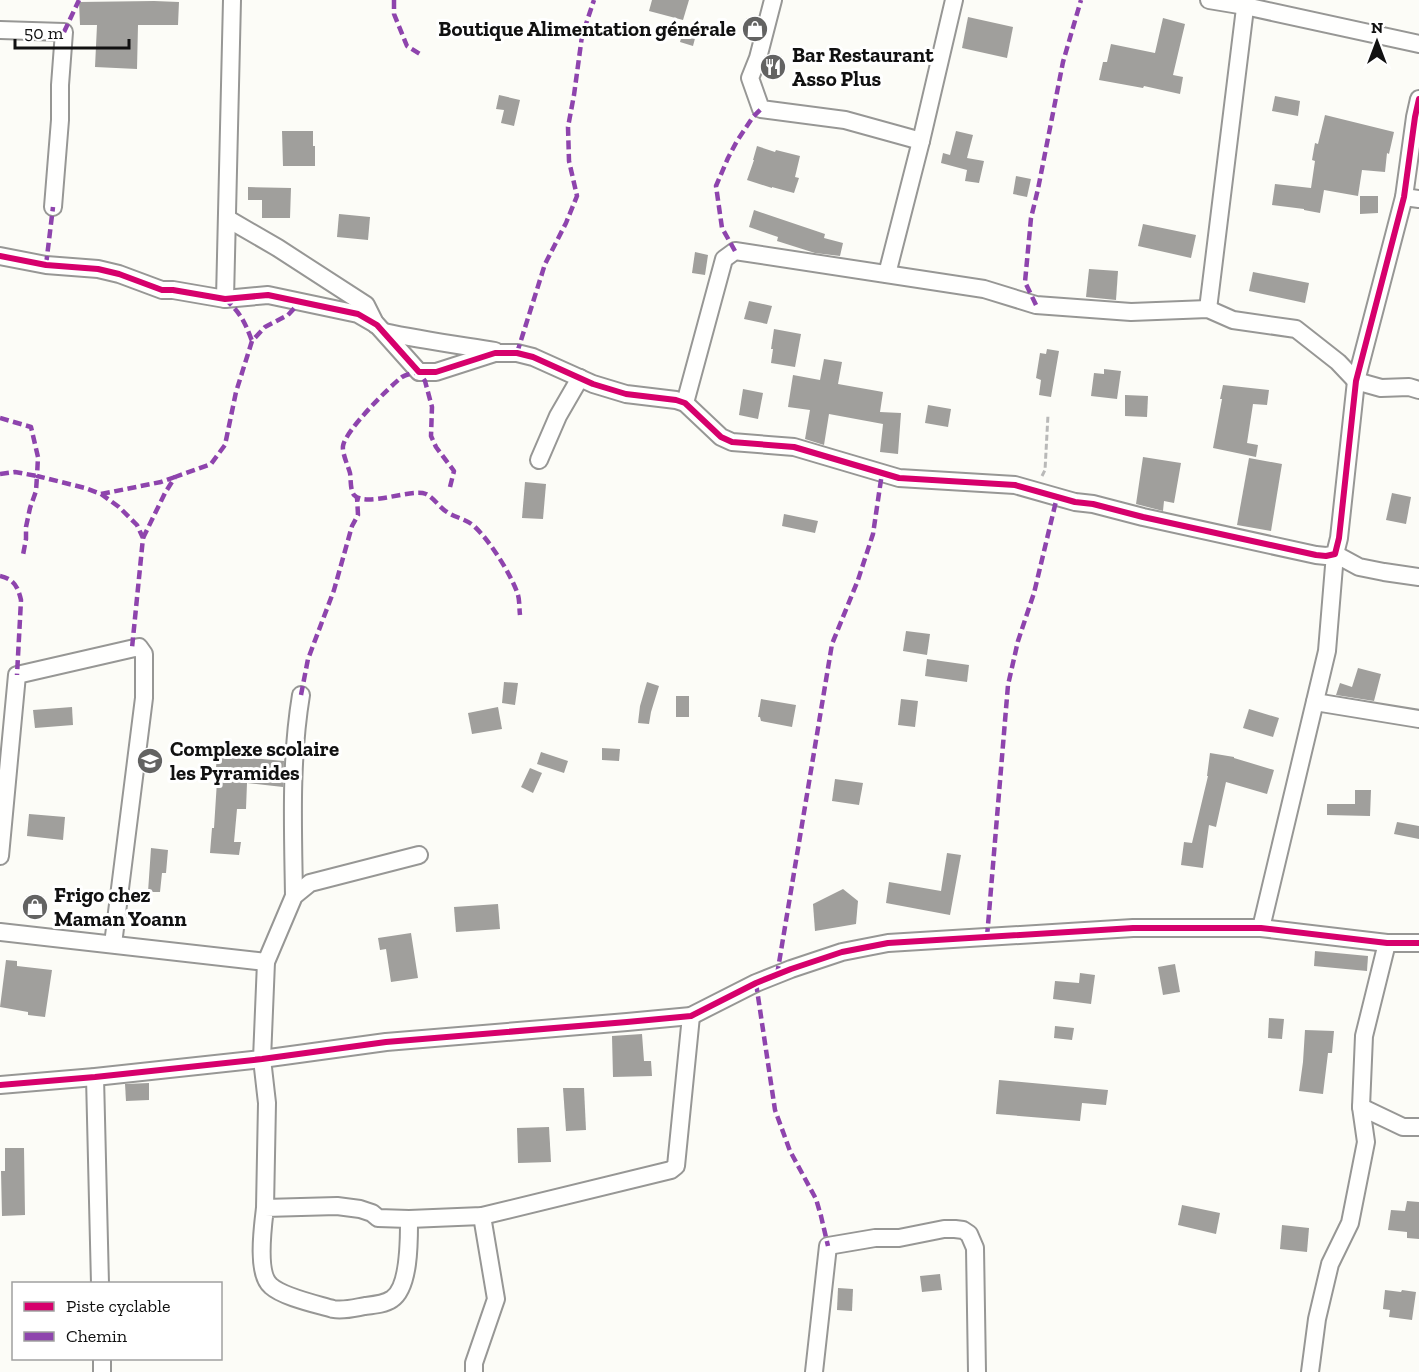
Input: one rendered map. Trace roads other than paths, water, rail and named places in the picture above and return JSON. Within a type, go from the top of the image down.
[{"type":"street","points":[[225,299],[232,0]]},
{"type":"street","points":[[773,0],[758,58],[750,78],[761,109],[845,120],[921,141]]},
{"type":"street","points":[[887,274],[954,0]]},
{"type":"street","points":[[1209,0],[1245,3],[1418,40]]},
{"type":"street","points":[[1208,309],[1245,3]]},
{"type":"street","points":[[0,30],[64,32],[53,207]]},
{"type":"street","points":[[1261,928],[1327,651],[1335,554],[1339,538],[1356,381],[1412,198],[1415,117],[1419,99]]},
{"type":"street","points":[[228,219],[278,248],[366,305],[380,329],[419,372],[436,372],[495,353],[517,353],[533,357],[594,384],[626,394],[685,403],[721,437],[732,442],[794,447],[899,478],[1015,485],[1075,502],[1093,504],[1316,555],[1335,554],[1359,567],[1419,577]]},
{"type":"street","points":[[685,403],[724,259],[735,251],[984,289],[1036,305],[1131,312],[1208,309],[1233,320],[1296,329],[1338,362],[1356,381],[1382,388],[1409,387],[1419,390]]},
{"type":"street","points":[[0,256],[46,265],[98,269],[162,290],[225,299],[268,296],[286,298],[358,314],[380,329],[421,340],[506,353]]},
{"type":"street","points":[[539,460],[558,416],[580,378]]},
{"type":"street","points":[[0,856],[17,675],[139,647],[144,654],[144,698],[113,944]]},
{"type":"street","points":[[301,695],[296,726],[293,782],[294,896],[266,962],[262,1059],[267,1103],[265,1208],[261,1235],[262,1266],[268,1285],[280,1292],[333,1309],[342,1310],[392,1300],[400,1291],[409,1251],[409,1219]]},
{"type":"street","points":[[1315,702],[1419,719]]},
{"type":"street","points":[[294,896],[310,883],[418,855]]},
{"type":"street","points":[[0,1085],[262,1059],[386,1042],[691,1016],[756,983],[791,969],[842,952],[888,943],[1133,928],[1261,928],[1387,943],[1419,943]]},
{"type":"street","points":[[0,932],[266,962]]},
{"type":"street","points":[[1310,1372],[1317,1319],[1330,1264],[1350,1223],[1366,1142],[1361,1107],[1364,1036],[1387,943]]},
{"type":"street","points":[[265,1208],[337,1206],[360,1209],[378,1218],[482,1216],[671,1170],[676,1166],[691,1016]]},
{"type":"street","points":[[95,1077],[100,1282]]},
{"type":"street","points":[[1361,1107],[1403,1127],[1419,1127]]},
{"type":"street","points":[[474,1372],[474,1363],[496,1299],[482,1216]]},
{"type":"street","points":[[814,1372],[828,1246],[955,1229],[969,1234],[975,1248],[977,1372]]},
{"type":"place","name":"Boutique Alimentation générale","points":[[755,29]]},
{"type":"place","name":"Bar Restaurant Asso Plus","points":[[773,67]]},
{"type":"place","name":"Complexe scolaire les Pyramides","points":[[150,761]]},
{"type":"place","name":"Frigo chez Maman Yoann","points":[[35,907]]}]
